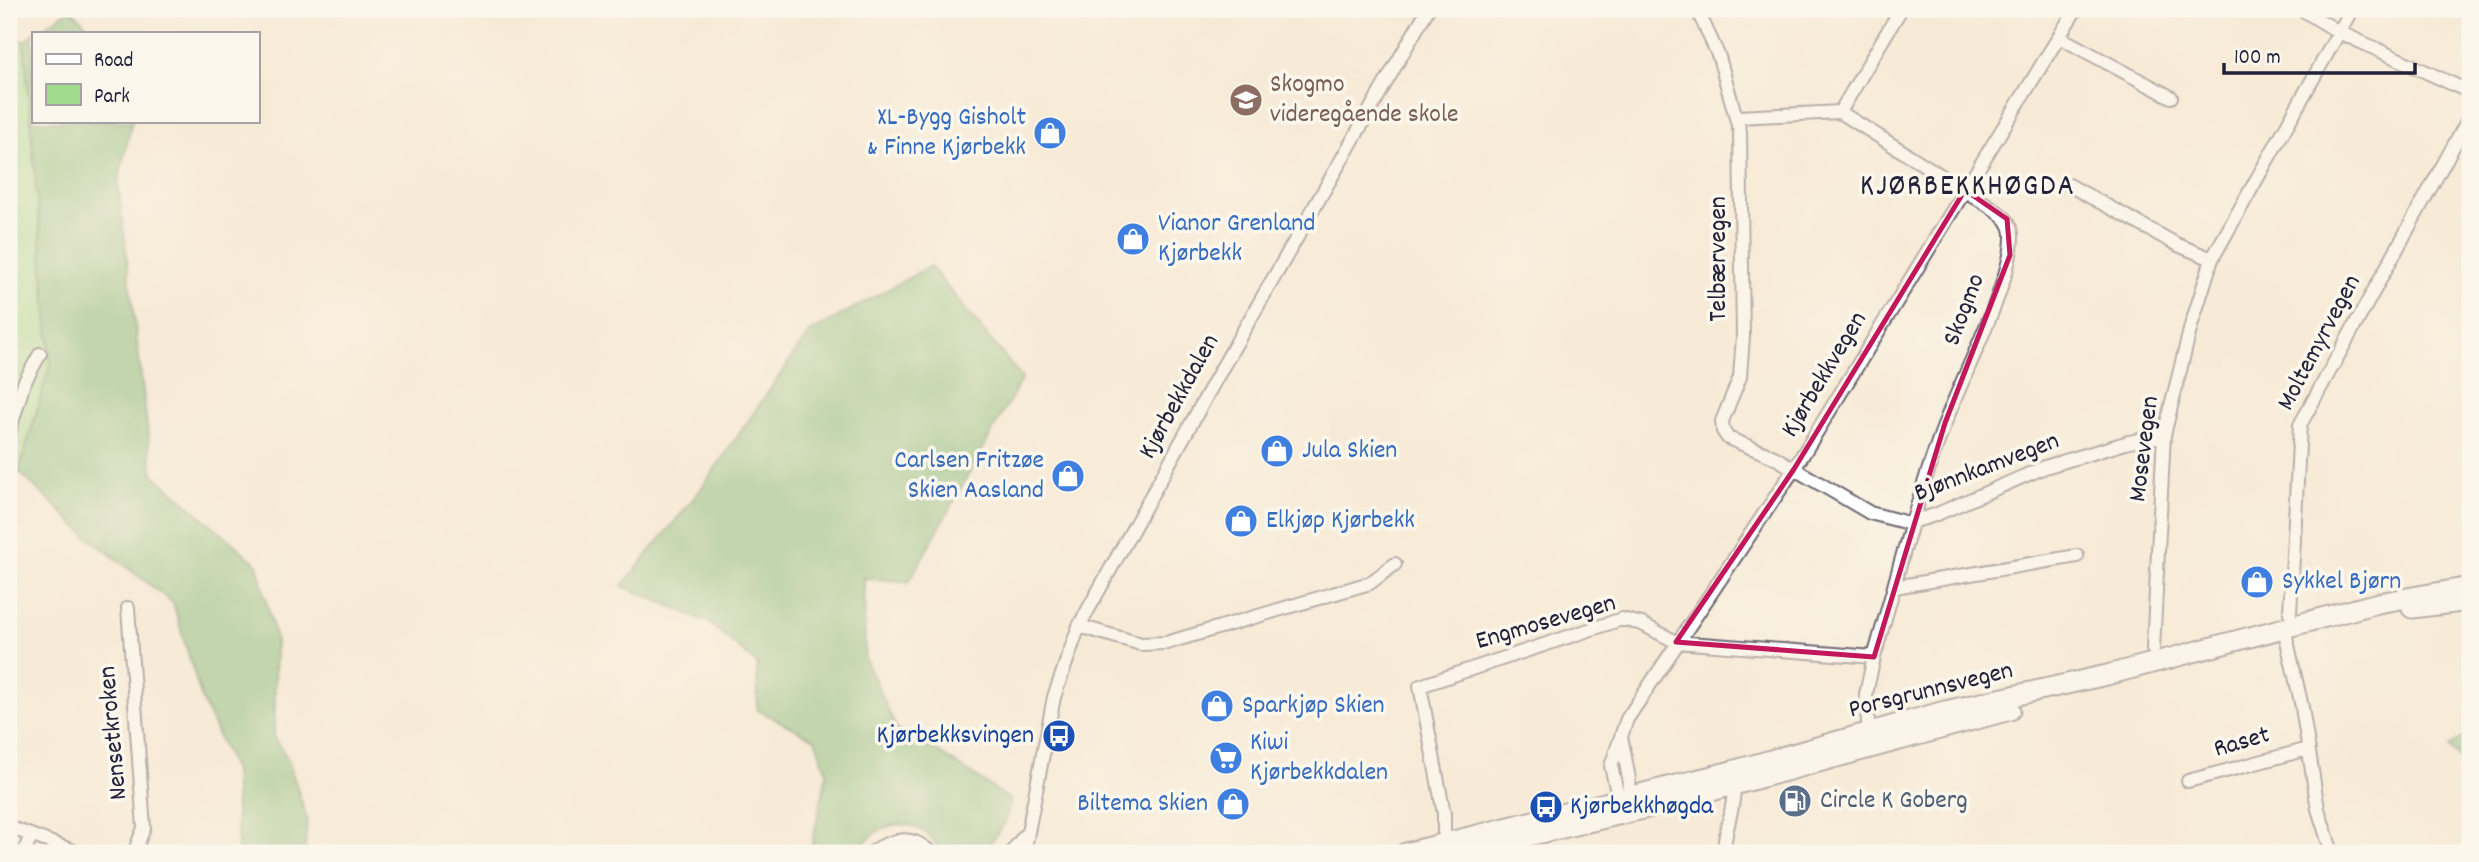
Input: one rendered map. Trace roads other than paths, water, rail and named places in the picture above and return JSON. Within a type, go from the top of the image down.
[{"type":"highway","name":"Porsgrunnsvegen","points":[[1406,853],[1733,778],[2287,625],[2378,603],[2470,587]]},
{"type":"highway","name":"Porsgrunnsvegen","points":[[2287,625],[2470,601]]},
{"type":"highway","name":"Porsgrunnsvegen","points":[[1457,853],[1624,803]]},
{"type":"street","name":"Kjørbekkdalen","points":[[1024,853],[1055,697],[1079,626],[1222,368],[1428,9]]},
{"type":"street","name":"Telbærvegen","points":[[1697,9],[1719,57],[1738,117],[1743,335],[1740,377],[1724,411],[1723,431],[1728,438],[1794,469]]},
{"type":"street","name":"Kjørbekkvegen","points":[[1624,803],[1622,730],[1676,642],[1794,469],[2076,9]]},
{"type":"street","points":[[2301,9],[2339,32],[2470,92]]},
{"type":"street","name":"Mosevegen","points":[[2153,649],[2164,435],[2191,326],[2212,259],[2352,9]]},
{"type":"street","points":[[1738,117],[1840,112],[1899,10]]},
{"type":"street","points":[[2059,37],[2171,97]]},
{"type":"street","name":"Skogmo","points":[[1840,112],[2007,219],[2012,232],[2010,255],[1945,423],[1874,657],[1866,694],[1868,722]]},
{"type":"street","name":"Moltemyrvegen","points":[[2287,625],[2300,425],[2470,116]]},
{"type":"street","points":[[2069,186],[2178,245],[2212,259]]},
{"type":"street","points":[[9,432],[24,383],[40,354]]},
{"type":"street","name":"Bjønnkamvegen","points":[[1794,469],[1870,513],[1899,523],[1914,521],[2045,467],[2129,442],[2164,435]]},
{"type":"street","points":[[1895,587],[2077,556]]},
{"type":"street","points":[[1079,626],[1141,644],[1166,643],[1370,583],[1395,564]]},
{"type":"street","name":"Nensetkroken","points":[[128,608],[144,828],[134,853]]},
{"type":"street","name":"Engmosevegen","points":[[1444,832],[1444,814],[1420,686],[1622,619],[1642,624],[1676,642],[1874,657]]},
{"type":"street","name":"Raset","points":[[2287,625],[2324,834],[2332,853]]},
{"type":"street","name":"Raset","points":[[2188,781],[2308,749]]},
{"type":"street","points":[[1724,853],[1727,824],[1734,808],[1733,778]]},
{"type":"street","points":[[9,827],[79,853]]},
{"type":"street","name":"Kjørbekkdalen","points":[[1011,853],[1030,830]]},
{"type":"street","points":[[24,853],[31,835]]},
{"type":"street","points":[[872,853],[887,841],[921,843],[931,853]]},
{"type":"street","points":[[908,841],[918,853]]},
{"type":"place","name":"Skogmo videregående skole","points":[[1246,100]]},
{"type":"place","name":"XL-Bygg Gisholt & Finne Kjørbekk","points":[[1050,133]]},
{"type":"place","name":"Vianor Grenland Kjørbekk","points":[[1133,239]]},
{"type":"place","name":"Jula Skien","points":[[1277,451]]},
{"type":"place","name":"Carlsen Fritzøe Skien Aasland","points":[[1068,476]]},
{"type":"place","name":"Elkjøp Kjørbekk","points":[[1241,521]]},
{"type":"place","name":"Sykkel Bjørn","points":[[2257,582]]},
{"type":"place","name":"Sparkjøp Skien","points":[[1217,706]]},
{"type":"place","name":"Kjørbekksvingen","points":[[1059,736]]},
{"type":"place","name":"Kiwi Kjørbekkdalen","points":[[1226,758]]},
{"type":"place","name":"Circle K Goberg","points":[[1795,801]]},
{"type":"place","name":"Biltema Skien","points":[[1233,804]]},
{"type":"place","name":"Kjørbekkhøgda","points":[[1546,807]]},
{"type":"district","name":"KJØRBEKKHØGDA","points":[[1968,188]]}]
